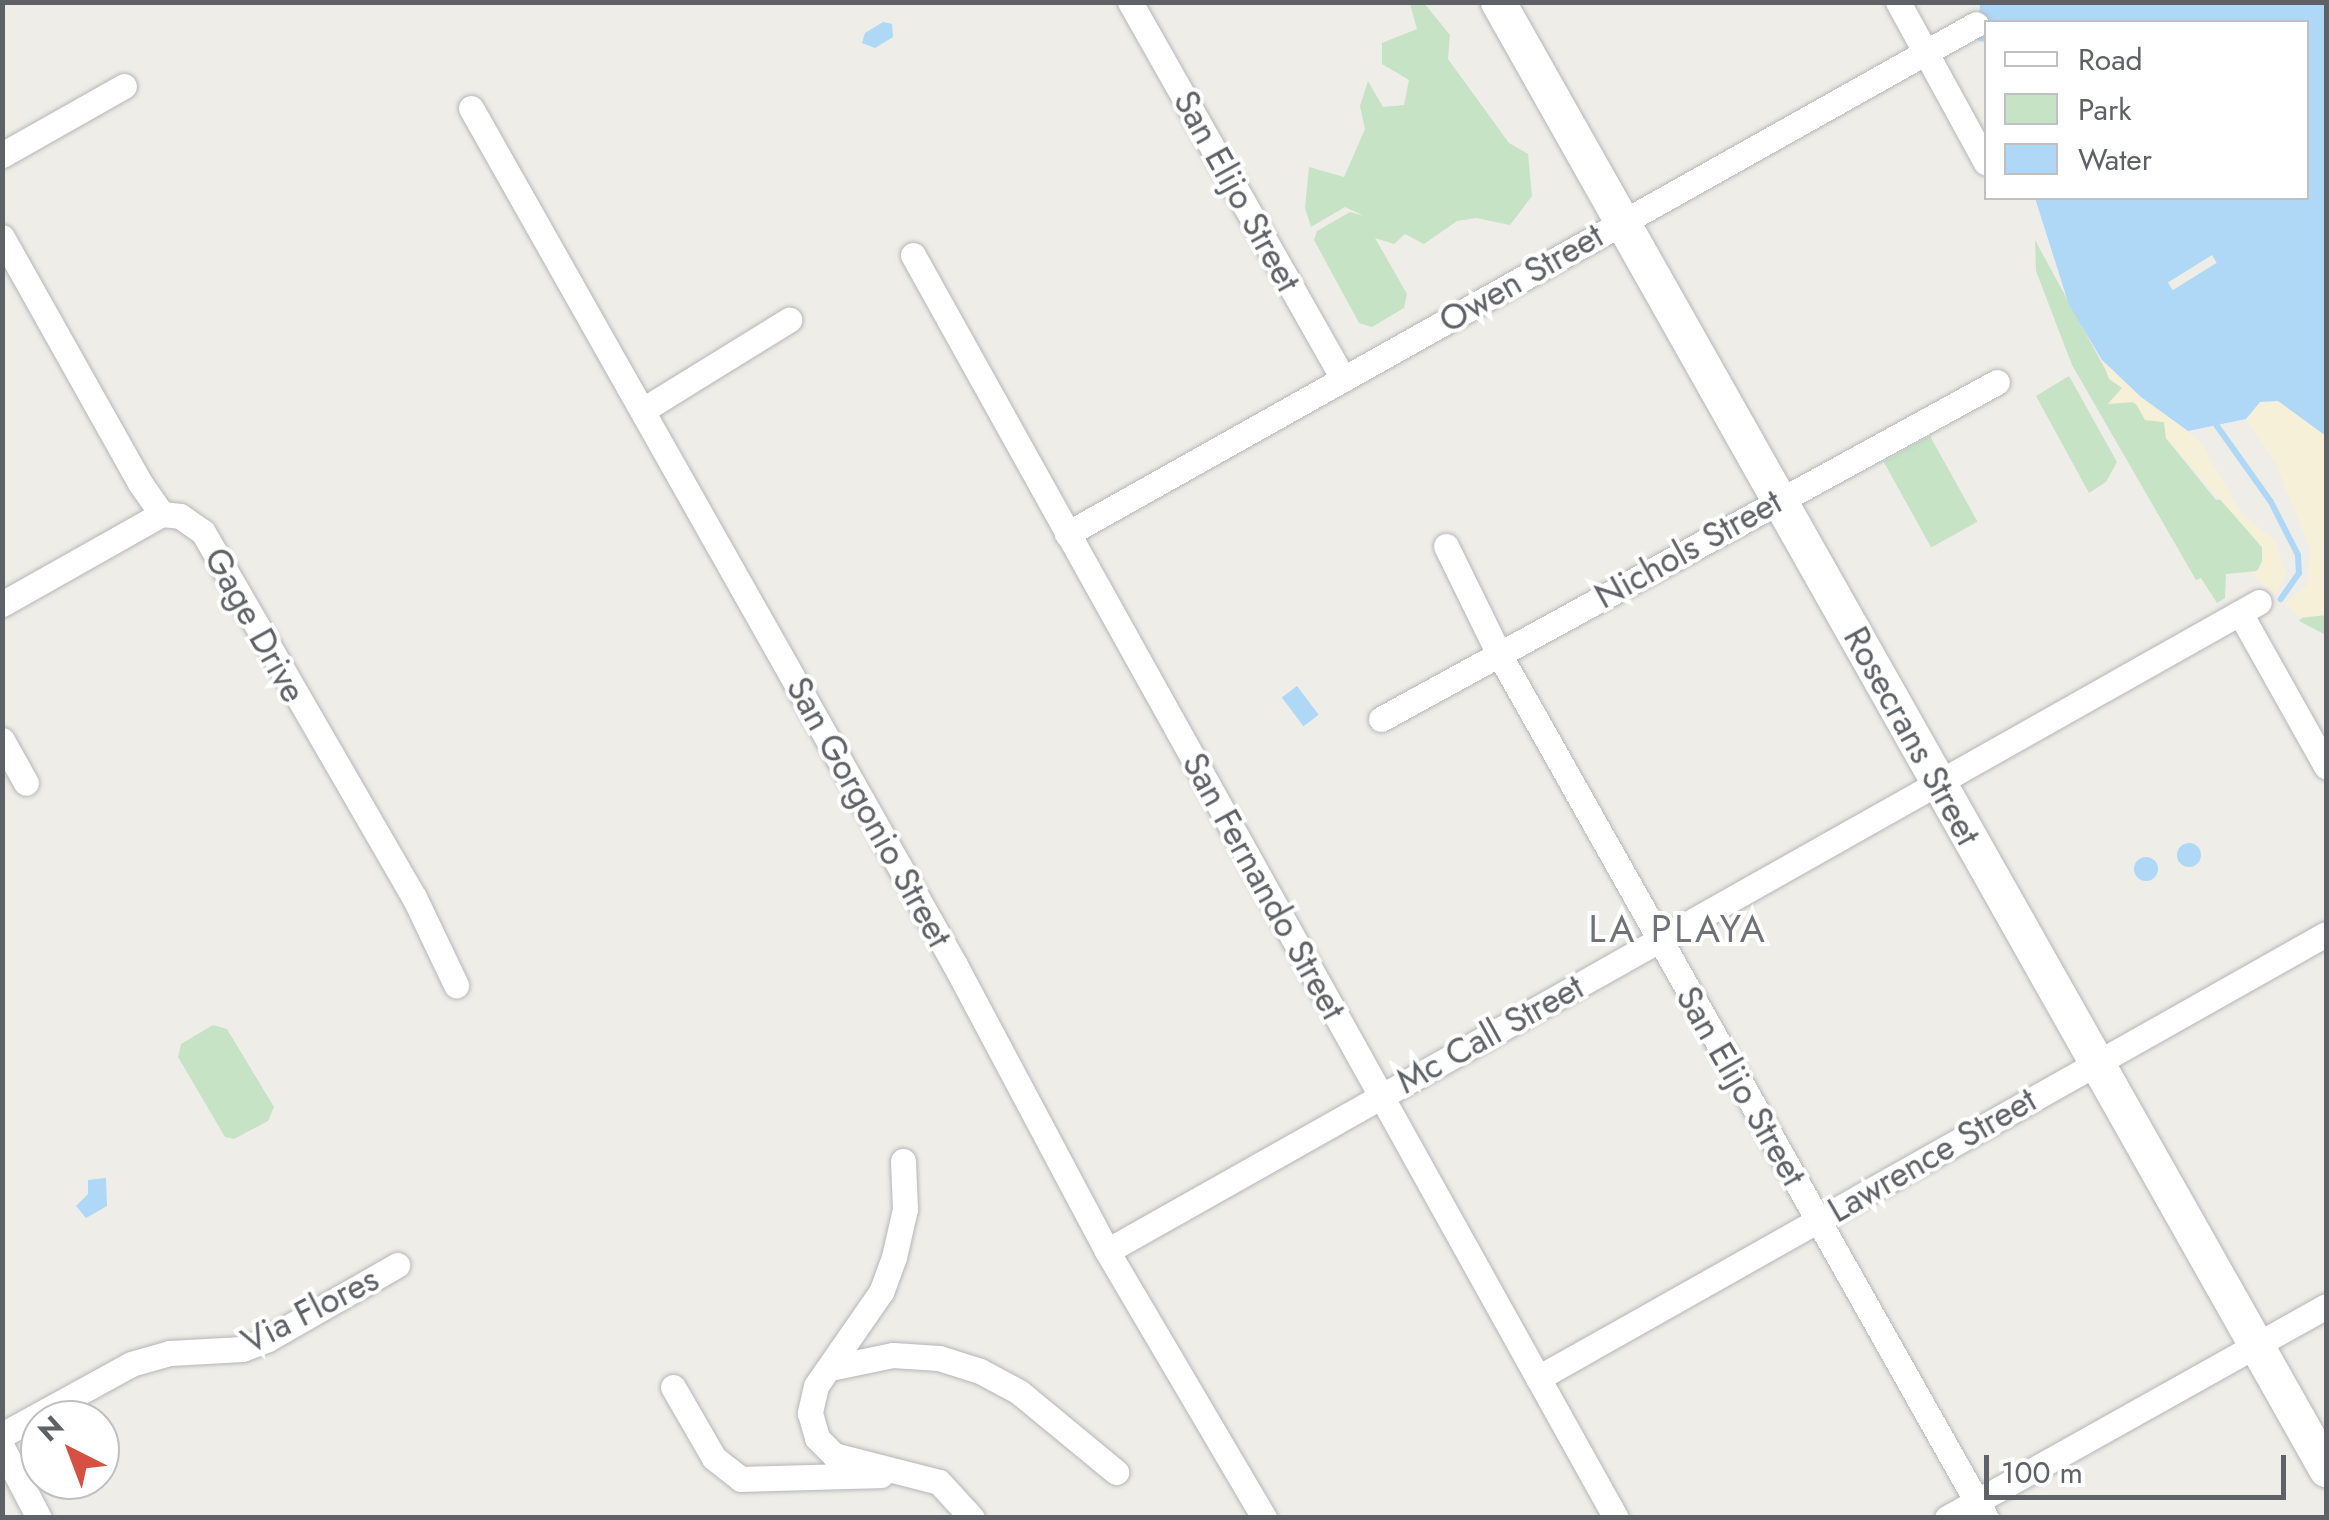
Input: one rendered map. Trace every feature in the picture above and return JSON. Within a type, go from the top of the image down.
[{"type":"street","name":"San Elijo Street","points":[[1130,2],[1343,379]]},
{"type":"street","name":"Rosecrans Street","points":[[1498,2],[2326,1469]]},
{"type":"street","points":[[1898,2],[1984,158]]},
{"type":"street","name":"Owen Street","points":[[1066,534],[1976,24]]},
{"type":"street","points":[[2,155],[124,86]]},
{"type":"street","name":"San Gorgonio Street","points":[[470,108],[643,410],[1107,1251],[1264,1518]]},
{"type":"street","points":[[2,237],[162,514],[2,604]]},
{"type":"street","name":"San Fernando Street","points":[[913,254],[1616,1518]]},
{"type":"street","points":[[643,410],[789,320]]},
{"type":"street","name":"Nichols Street","points":[[1382,719],[1996,382]]},
{"type":"street","name":"Gage Drive","points":[[162,514],[180,516],[202,532],[414,897],[456,985]]},
{"type":"street","name":"San Elijo Street","points":[[1446,546],[1498,654],[1981,1509]]},
{"type":"street","name":"Mc Call Street","points":[[1107,1251],[2249,608],[2326,766]]},
{"type":"street","points":[[2,740],[26,783]]},
{"type":"street","name":"Lawrence Street","points":[[1538,1378],[2326,934]]},
{"type":"street","points":[[903,1161],[906,1209],[894,1257],[880,1292],[816,1386],[810,1413],[817,1438],[834,1455],[939,1482],[972,1518]]},
{"type":"street","name":"Via Flores","points":[[2,1435],[131,1364],[255,1344],[397,1265]]},
{"type":"street","points":[[1947,1518],[1981,1509],[2326,1306]]},
{"type":"street","points":[[830,1368],[893,1355],[939,1358],[980,1371],[1019,1392],[1116,1472]]},
{"type":"street","points":[[673,1387],[714,1458],[741,1479],[906,1472]]},
{"type":"street","points":[[2,1448],[39,1518]]},
{"type":"green space","points":[[1424,3],[1450,35],[1448,59],[1509,143],[1528,154],[1532,196],[1510,225],[1476,218],[1457,221],[1424,244],[1405,234],[1394,244],[1375,238],[1407,294],[1404,308],[1372,327],[1359,323],[1314,240],[1317,231],[1350,212],[1364,216],[1345,207],[1311,227],[1305,208],[1309,167],[1344,177],[1365,129],[1360,106],[1368,81],[1383,107],[1404,105],[1409,80],[1382,64],[1382,43],[1417,29],[1410,4]]},
{"type":"green space","points":[[2035,240],[2104,367],[2123,388],[2120,394],[2143,409],[2146,420],[2165,422],[2166,438],[2216,500],[2225,499],[2266,553],[2257,571],[2226,574],[2225,598],[2217,603],[2201,578],[2196,580],[2072,365],[2036,271]]},
{"type":"green space","points":[[2069,376],[2117,462],[2106,482],[2089,493],[2036,396]]},
{"type":"green space","points":[[1930,436],[1978,522],[1931,547],[1884,462]]},
{"type":"green space","points":[[2326,615],[2326,635],[2299,621],[2304,616]]},
{"type":"green space","points":[[213,1025],[227,1029],[274,1107],[268,1121],[234,1139],[225,1137],[178,1057],[181,1044]]},
{"type":"sand","points":[[2102,360],[2200,442],[2242,514],[2275,541],[2286,575],[2274,596],[2252,574],[2262,567],[2262,547],[2166,438],[2164,422],[2145,420],[2135,402],[2108,404],[2122,388],[2109,379]]},
{"type":"sand","points":[[2278,401],[2326,436],[2326,615],[2300,618],[2285,604],[2307,585],[2311,551],[2275,461],[2246,420],[2260,402]]},
{"type":"water","points":[[1980,3],[2326,3],[2326,436],[2278,401],[2260,402],[2246,419],[2188,431],[2141,397],[2102,360],[2069,305],[2036,200],[2309,200],[2309,20],[1984,20],[1984,42],[1978,41]]},
{"type":"water","points":[[883,22],[892,24],[893,37],[875,48],[862,43],[865,33]]},
{"type":"water","points":[[1297,686],[1319,715],[1303,726],[1282,697]]},
{"type":"water","points":[[2189,843],[2198,846],[2198,864],[2189,867],[2180,864],[2177,855],[2180,846]]},
{"type":"water","points":[[2146,857],[2155,860],[2155,878],[2146,881],[2137,878],[2134,869],[2137,860]]},
{"type":"water","points":[[106,1178],[107,1206],[86,1218],[76,1206],[88,1194],[88,1180]]},
{"type":"pier","points":[[2212,255],[2217,263],[2173,290],[2168,283]]},
{"type":"waterway","points":[[2217,426],[2271,502],[2298,555],[2299,573],[2281,599]]},
{"type":"district","name":"LA PLAYA","points":[[1678,929]]}]
